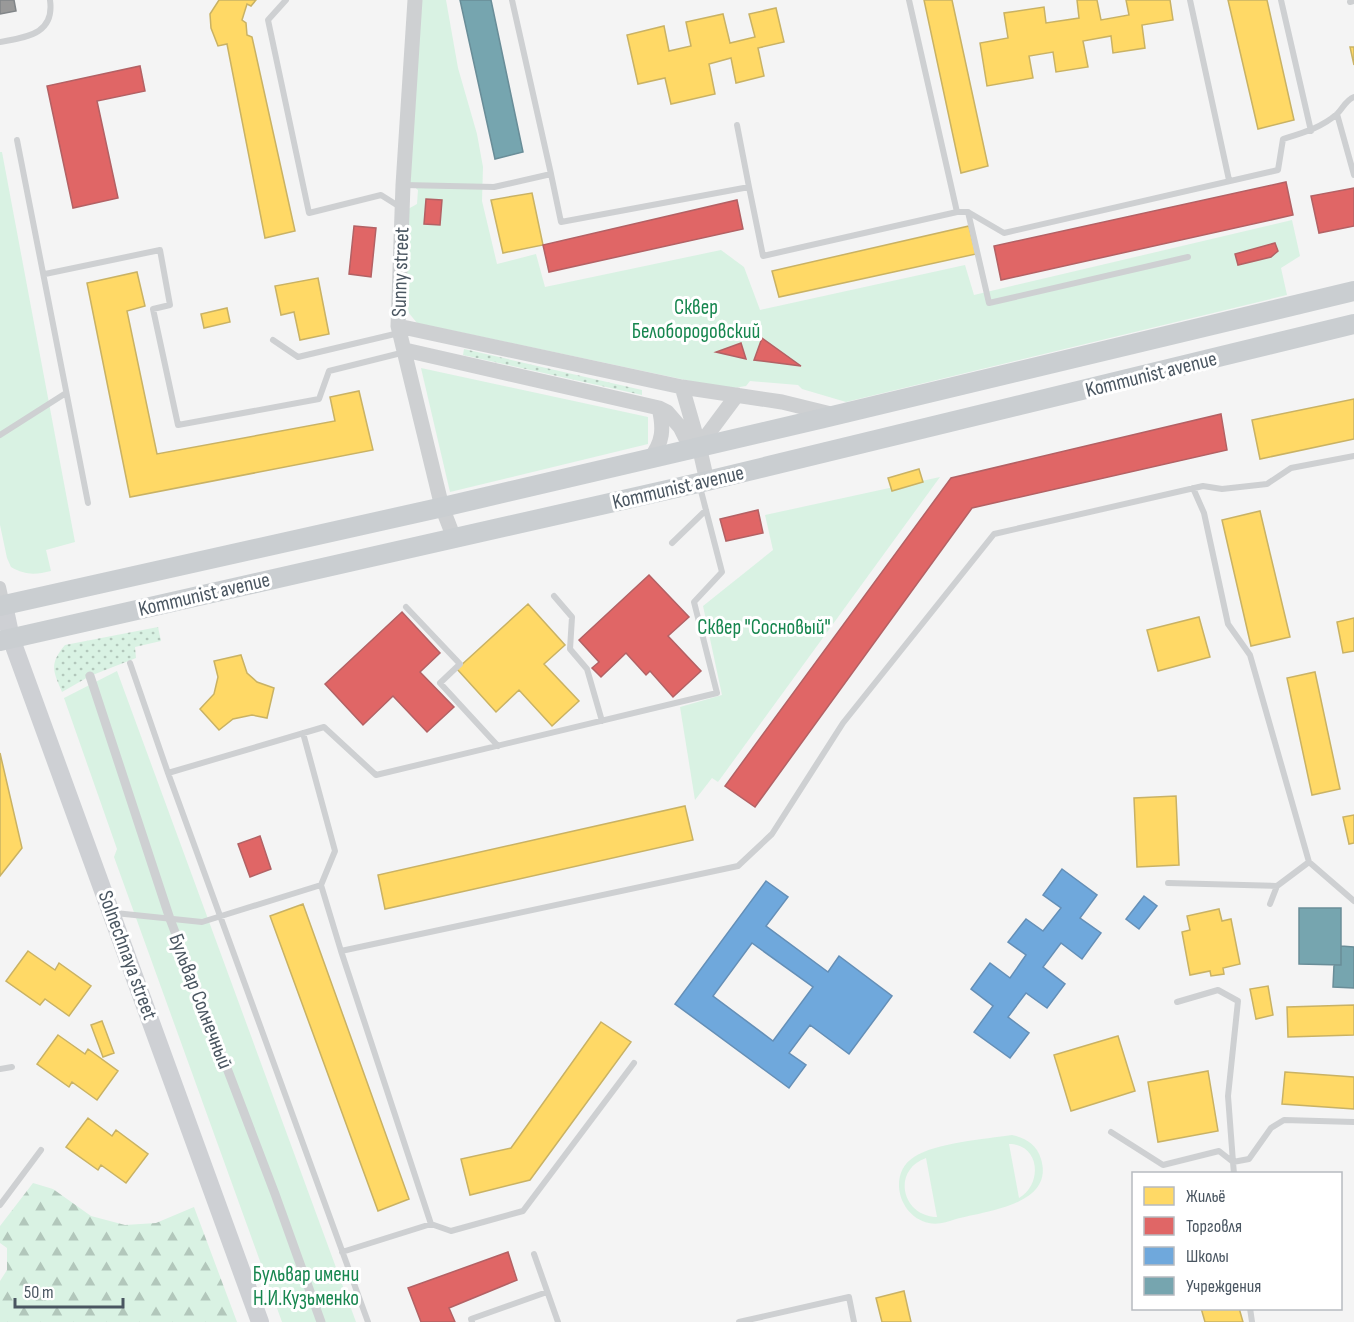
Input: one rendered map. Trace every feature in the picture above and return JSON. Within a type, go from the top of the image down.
[{"type":"main road","name":"Kommunist avenue","points":[[1,599],[442,507],[1354,291]]},
{"type":"main road","name":"Kommunist avenue","points":[[6,639],[703,482],[1354,324]]},
{"type":"main road","name":"Solnechnaya street","points":[[1,599],[6,639],[113,913],[260,1322]]},
{"type":"street","name":"Sunny street","points":[[416,0],[403,185],[399,329],[442,507],[454,538]]},
{"type":"street","points":[[399,329],[682,387],[782,402],[838,415]]},
{"type":"street","points":[[405,351],[659,408],[668,412],[685,437],[699,446]]},
{"type":"street","points":[[682,387],[699,446],[703,482]]},
{"type":"street","points":[[699,446],[737,395]]},
{"type":"street","points":[[650,459],[660,446],[662,421],[659,408]]},
{"type":"street","name":"Бульвар Солнечный","points":[[90,676],[170,919],[275,1194],[321,1322]]},
{"type":"lane","points":[[0,42],[34,35],[44,28],[49,16],[50,0]]},
{"type":"lane","points":[[286,0],[268,20],[309,213],[381,195],[402,208]]},
{"type":"lane","points":[[512,0],[561,222],[749,187]]},
{"type":"lane","points":[[909,0],[957,212]]},
{"type":"lane","points":[[1190,0],[1229,180]]},
{"type":"lane","points":[[1281,0],[1311,131]]},
{"type":"lane","points":[[737,125],[763,256],[957,212],[968,212],[1004,233],[1278,170],[1282,140],[1311,131],[1337,114],[1349,99],[1354,97]]},
{"type":"lane","points":[[1337,114],[1354,175]]},
{"type":"lane","points":[[17,140],[88,503]]},
{"type":"lane","points":[[403,185],[494,187],[551,174]]},
{"type":"lane","points":[[968,212],[989,303],[1188,258]]},
{"type":"lane","points":[[45,274],[160,250],[170,305],[153,309],[178,425],[319,399],[329,371],[405,351]]},
{"type":"lane","points":[[273,340],[298,357],[399,329]]},
{"type":"lane","points":[[0,435],[66,393]]},
{"type":"lane","points":[[341,951],[738,866],[772,834],[843,723],[994,534],[1192,488],[1203,486],[1222,489],[1267,484],[1291,468],[1354,456]]},
{"type":"lane","points":[[168,773],[324,727],[376,775],[717,693],[694,602],[722,572],[706,510],[703,482]]},
{"type":"lane","points":[[1192,488],[1204,513],[1228,624],[1250,655],[1309,862],[1354,901]]},
{"type":"lane","points":[[672,543],[706,510]]},
{"type":"lane","points":[[554,596],[572,617],[570,649],[587,669],[602,721]]},
{"type":"lane","points":[[406,608],[460,664],[440,683],[498,746]]},
{"type":"lane","points":[[130,663],[368,1322]]},
{"type":"lane","points":[[303,733],[335,851],[321,885],[431,1224]]},
{"type":"lane","points":[[1270,904],[1277,886],[1309,862]]},
{"type":"lane","points":[[1168,883],[1277,886]]},
{"type":"lane","points":[[113,913],[202,922],[321,885]]},
{"type":"lane","points":[[1177,1002],[1218,990],[1238,1001],[1228,1096],[1234,1172]]},
{"type":"lane","points":[[342,1252],[431,1224],[451,1230],[524,1211],[634,1063]]},
{"type":"lane","points":[[0,1069],[12,1067]]},
{"type":"lane","points":[[1111,1132],[1163,1165],[1220,1151],[1233,1162],[1249,1160],[1271,1128],[1284,1120],[1354,1122]]},
{"type":"lane","points":[[0,1205],[40,1150]]},
{"type":"lane","points":[[534,1254],[558,1322]]},
{"type":"lane","points":[[472,1322],[471,1319],[547,1292]]},
{"type":"lane","points":[[739,1322],[849,1297],[854,1322]]},
{"type":"green space","name":"Сквер Белобородовский","points":[[422,0],[446,0],[458,68],[477,134],[483,167],[482,201],[497,264],[536,254],[545,287],[721,250],[744,267],[760,310],[965,265],[974,295],[1292,220],[1300,256],[1281,268],[1287,295],[846,402],[802,389],[798,385],[750,381],[746,386],[728,389],[417,323],[404,307],[408,209],[417,204],[418,190],[408,181]]},
{"type":"green space","points":[[0,152],[2,152],[75,542],[46,550],[51,571],[30,574],[11,567],[0,525]]},
{"type":"green space","points":[[464,349],[642,390],[642,395],[463,355]]},
{"type":"green space","points":[[421,368],[648,417],[648,444],[450,492]]},
{"type":"green space","name":"Сквер \"Сосновый\"","points":[[940,477],[718,782],[712,778],[695,800],[680,707],[722,695],[703,606],[773,550],[765,515]]},
{"type":"green space","points":[[158,627],[161,641],[135,647],[136,658],[90,676],[62,692],[54,668],[57,657],[65,645]]},
{"type":"green space","name":"Бульвар имени Н.И.Кузьменко","points":[[117,671],[356,1322],[282,1322],[114,857],[117,849],[64,698]]},
{"type":"green space","points":[[1012,1135],[1034,1146],[1041,1159],[1043,1174],[1038,1187],[1028,1196],[999,1209],[939,1223],[929,1223],[910,1213],[900,1194],[899,1184],[906,1164],[914,1157],[947,1145]],"holes":[[[1009,1144],[1027,1150],[1035,1166],[1032,1184],[1019,1198]],[[926,1158],[937,1217],[915,1209],[908,1201],[905,1191],[908,1172],[915,1164]]]},
{"type":"green space","points":[[33,1183],[53,1189],[91,1216],[125,1225],[156,1223],[194,1207],[237,1322],[0,1322],[0,1281],[7,1270],[7,1248],[0,1243],[0,1226]]},
{"type":"building: Жильё","points":[[219,0],[256,0],[251,6],[247,4],[242,20],[246,23],[247,35],[252,37],[295,231],[265,238],[227,44],[218,46],[211,28],[210,14]]},
{"type":"building: Жильё","points":[[924,0],[952,0],[988,166],[961,173]]},
{"type":"building: Жильё","points":[[1077,0],[1097,0],[1101,20],[1129,15],[1126,0],[1170,0],[1173,20],[1142,25],[1145,48],[1113,53],[1111,36],[1083,41],[1088,67],[1056,72],[1053,52],[1029,56],[1033,78],[987,86],[980,43],[1008,38],[1004,13],[1044,7],[1046,23],[1079,18]]},
{"type":"building: Жильё","points":[[1228,0],[1267,0],[1294,120],[1258,129]]},
{"type":"building: Жильё","points":[[776,8],[784,42],[758,48],[764,76],[736,83],[731,58],[709,64],[715,94],[671,104],[665,78],[638,84],[627,35],[664,26],[669,51],[691,46],[686,22],[723,14],[730,43],[755,37],[749,14]]},
{"type":"building: Жильё","points":[[1350,47],[1354,47],[1354,65]]},
{"type":"building: Жильё","points":[[532,193],[543,245],[503,253],[491,200]]},
{"type":"building: Жильё","points":[[969,226],[976,254],[779,297],[772,271]]},
{"type":"building: Жильё","points":[[137,272],[145,306],[127,311],[157,454],[335,421],[330,397],[359,391],[373,450],[130,497],[87,283]]},
{"type":"building: Жильё","points":[[318,278],[329,334],[300,340],[294,312],[281,315],[275,286]]},
{"type":"building: Жильё","points":[[227,308],[230,322],[204,328],[201,314]]},
{"type":"building: Жильё","points":[[1354,399],[1354,439],[1260,459],[1252,420]]},
{"type":"building: Жильё","points":[[919,469],[923,482],[892,491],[888,478]]},
{"type":"building: Жильё","points":[[1260,511],[1290,637],[1251,646],[1222,520]]},
{"type":"building: Жильё","points":[[528,604],[565,645],[544,664],[579,701],[552,726],[519,690],[496,712],[457,669]]},
{"type":"building: Жильё","points":[[1199,617],[1210,657],[1158,671],[1147,630]]},
{"type":"building: Жильё","points":[[1354,618],[1354,651],[1343,653],[1337,622]]},
{"type":"building: Жильё","points":[[241,655],[247,673],[257,682],[274,688],[267,718],[252,715],[233,719],[219,730],[200,709],[214,694],[218,677],[214,661]]},
{"type":"building: Жильё","points":[[1315,672],[1340,789],[1312,795],[1287,678]]},
{"type":"building: Жильё","points":[[0,753],[22,848],[0,876]]},
{"type":"building: Жильё","points":[[1176,796],[1179,865],[1137,867],[1134,798]]},
{"type":"building: Жильё","points":[[685,806],[693,840],[385,909],[378,875]]},
{"type":"building: Жильё","points":[[1354,815],[1354,843],[1349,844],[1343,817]]},
{"type":"building: Жильё","points":[[303,904],[409,1199],[378,1211],[270,916]]},
{"type":"building: Жильё","points":[[1219,909],[1222,921],[1231,919],[1240,964],[1223,968],[1224,974],[1211,976],[1210,971],[1190,975],[1182,932],[1190,930],[1187,916]]},
{"type":"building: Жильё","points":[[28,951],[55,970],[59,963],[91,986],[69,1016],[45,999],[40,1005],[6,981]]},
{"type":"building: Жильё","points":[[1268,986],[1273,1015],[1256,1019],[1250,989]]},
{"type":"building: Жильё","points":[[1354,1005],[1354,1035],[1288,1037],[1287,1007]]},
{"type":"building: Жильё","points":[[102,1021],[114,1053],[103,1057],[91,1025]]},
{"type":"building: Жильё","points":[[601,1022],[631,1042],[530,1180],[470,1195],[461,1159],[511,1148]]},
{"type":"building: Жильё","points":[[58,1035],[85,1054],[88,1049],[118,1071],[97,1100],[72,1082],[69,1087],[37,1064]]},
{"type":"building: Жильё","points":[[1118,1036],[1135,1091],[1071,1111],[1054,1055]]},
{"type":"building: Жильё","points":[[1208,1071],[1218,1131],[1158,1142],[1148,1082]]},
{"type":"building: Жильё","points":[[1285,1072],[1354,1077],[1354,1109],[1282,1104]]},
{"type":"building: Жильё","points":[[88,1118],[112,1136],[116,1130],[148,1154],[126,1183],[101,1165],[98,1170],[66,1147]]},
{"type":"building: Жильё","points":[[904,1291],[911,1322],[882,1322],[876,1298]]},
{"type":"building: Жильё","points":[[1202,1310],[1240,1310],[1243,1322],[1205,1322]]},
{"type":"building: Торговля","points":[[140,66],[145,91],[97,101],[118,198],[73,208],[47,86]]},
{"type":"building: Торговля","points":[[1286,182],[1293,215],[1001,280],[994,246]]},
{"type":"building: Торговля","points":[[1354,188],[1354,226],[1319,233],[1311,196]]},
{"type":"building: Торговля","points":[[426,199],[442,200],[440,225],[424,224]]},
{"type":"building: Торговля","points":[[737,200],[743,229],[549,272],[543,245]]},
{"type":"building: Торговля","points":[[354,226],[376,228],[371,277],[349,274]]},
{"type":"building: Торговля","points":[[1275,243],[1278,251],[1271,257],[1238,265],[1235,254]]},
{"type":"building: Торговля","points":[[762,338],[801,366],[754,360]]},
{"type":"building: Торговля","points":[[741,343],[746,359],[716,352]]},
{"type":"building: Торговля","points":[[1221,414],[1227,450],[972,508],[755,807],[725,786],[951,478]]},
{"type":"building: Торговля","points":[[758,510],[763,533],[726,541],[720,519]]},
{"type":"building: Торговля","points":[[649,575],[689,617],[668,636],[701,671],[673,697],[650,671],[646,675],[626,653],[601,677],[592,668],[599,662],[579,640]]},
{"type":"building: Торговля","points":[[402,612],[440,653],[420,672],[454,707],[427,732],[393,696],[363,725],[325,684]]},
{"type":"building: Торговля","points":[[260,836],[271,869],[250,877],[238,844]]},
{"type":"building: Торговля","points":[[508,1252],[517,1280],[449,1308],[455,1322],[421,1322],[408,1288]]},
{"type":"building: Школы","points":[[1062,869],[1097,895],[1080,918],[1101,933],[1082,959],[1061,943],[1043,967],[1065,984],[1047,1008],[1026,993],[1008,1017],[1029,1033],[1010,1058],[974,1032],[993,1006],[971,989],[990,963],[1010,978],[1026,955],[1008,942],[1026,919],[1043,931],[1061,908],[1043,895]]},
{"type":"building: Школы","points":[[766,881],[788,897],[766,926],[828,972],[839,956],[892,996],[849,1054],[810,1025],[789,1053],[806,1065],[789,1088],[675,1004]],"holes":[[[752,943],[813,987],[773,1041],[713,996]]]},
{"type":"building: Школы","points":[[1144,896],[1157,906],[1139,929],[1126,919]]},
{"type":"building: Учреждения","points":[[460,0],[491,0],[523,152],[495,159]]},
{"type":"building: Учреждения","points":[[1299,908],[1341,908],[1341,965],[1299,964]]},
{"type":"building: Учреждения","points":[[1341,946],[1354,947],[1354,988],[1333,987],[1334,965],[1341,965]]},
{"type":"building: Промзона","points":[[0,0],[14,0],[16,11],[0,14]]}]
